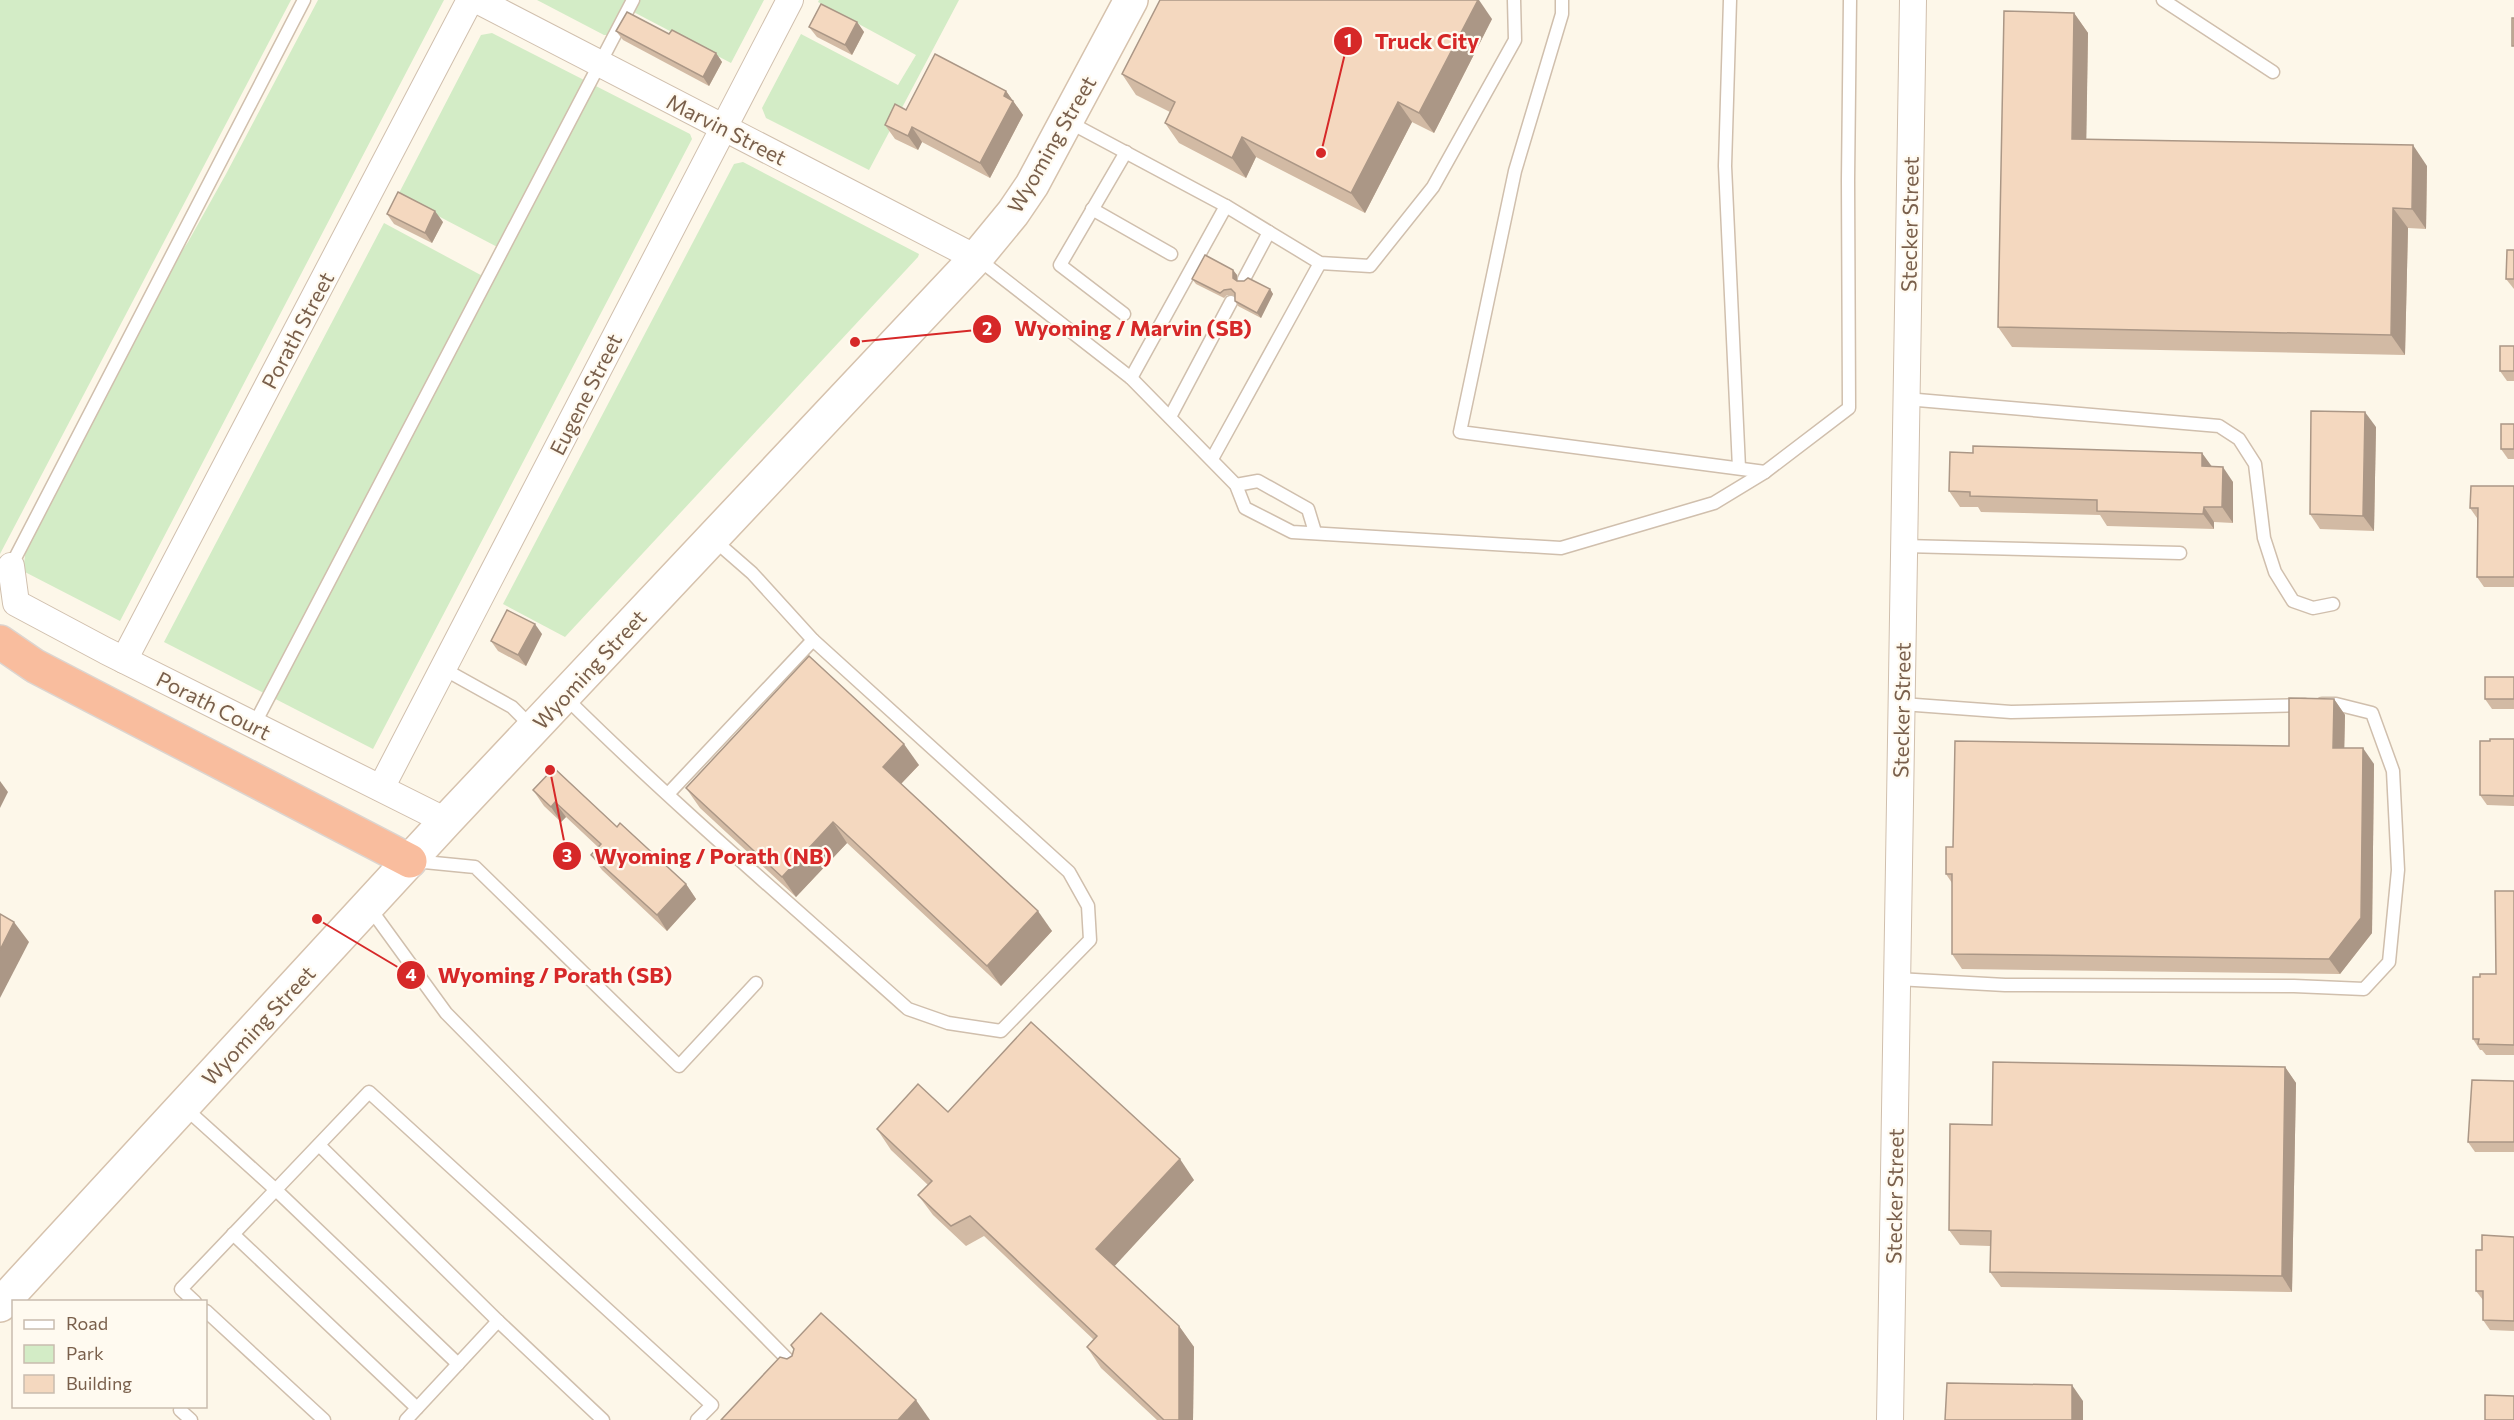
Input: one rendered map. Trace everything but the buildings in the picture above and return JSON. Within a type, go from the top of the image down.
[{"type":"highway","points":[[0,642],[35,666],[410,861]]},
{"type":"main road","name":"Wyoming Street","points":[[0,1305],[447,821],[976,258],[1013,213],[1032,185],[1127,1]]},
{"type":"street","name":"Porath Street","points":[[124,660],[470,0]]},
{"type":"street","name":"Marvin Street","points":[[477,0],[976,258]]},
{"type":"street","name":"Eugene Street","points":[[381,788],[790,0]]},
{"type":"street","name":"Stecker Street","points":[[1890,1420],[1913,0]]},
{"type":"street","name":"Porath Court","points":[[11,566],[16,603],[124,660],[447,821]]},
{"type":"lane","points":[[11,566],[304,0]]},
{"type":"lane","points":[[254,725],[633,0]]},
{"type":"lane","points":[[1067,121],[1226,206],[1320,263],[1370,266],[1433,187],[1515,40],[1514,0]]},
{"type":"lane","points":[[1562,0],[1562,14],[1515,171],[1460,432],[1764,472]]},
{"type":"lane","points":[[1730,0],[1725,166],[1739,468]]},
{"type":"lane","points":[[976,258],[1131,378],[1236,485],[1245,508],[1292,531],[1561,548],[1714,503],[1764,472],[1849,408],[1850,0]]},
{"type":"lane","points":[[2163,0],[2273,72]]},
{"type":"lane","points":[[1124,314],[1060,265],[1126,152]]},
{"type":"lane","points":[[1131,378],[1226,206]]},
{"type":"lane","points":[[1092,209],[1171,254]]},
{"type":"lane","points":[[1244,279],[1269,232]]},
{"type":"lane","points":[[1212,459],[1320,263]]},
{"type":"lane","points":[[1170,417],[1231,302]]},
{"type":"lane","points":[[1906,399],[2219,426],[2240,439],[2255,464],[2264,538],[2275,572],[2293,601],[2313,608],[2333,604]]},
{"type":"lane","points":[[1236,485],[1258,481],[1308,509],[1315,532]]},
{"type":"lane","points":[[564,696],[668,794],[908,1009],[948,1023],[1001,1031],[1090,940],[1088,906],[1069,872],[813,640],[752,573],[713,538]]},
{"type":"lane","points":[[1904,546],[2180,553]]},
{"type":"lane","points":[[668,794],[813,640]]},
{"type":"lane","points":[[442,668],[512,707],[534,728]]},
{"type":"lane","points":[[1897,979],[2005,986],[2294,986],[2364,989],[2389,962],[2398,870],[2393,771],[2372,713],[2336,704],[2011,712],[1902,704]]},
{"type":"lane","points":[[410,861],[475,867],[680,1066],[756,983]]},
{"type":"lane","points":[[368,906],[446,1013],[800,1371]]},
{"type":"lane","points":[[193,1300],[181,1288],[369,1092],[712,1405],[697,1420]]},
{"type":"lane","points":[[183,1106],[276,1190],[458,1364]]},
{"type":"lane","points":[[319,1145],[498,1321],[603,1420]]},
{"type":"lane","points":[[233,1234],[417,1408]]},
{"type":"lane","points":[[207,1312],[324,1420]]},
{"type":"lane","points":[[406,1420],[498,1321]]},
{"type":"lane","points":[[180,1410],[190,1420]]},
{"type":"green space","points":[[0,0],[291,0],[0,554]]},
{"type":"green space","points":[[318,0],[444,0],[120,621],[23,571],[26,548],[160,284],[188,242],[226,174]]},
{"type":"green space","points":[[537,0],[764,0],[731,63],[624,7],[608,35],[604,35]]},
{"type":"green space","points":[[819,0],[959,0],[869,170],[766,118],[762,108],[801,34],[898,85],[916,55],[818,2]]},
{"type":"green space","points":[[492,33],[690,134],[692,139],[373,749],[164,642],[384,223],[490,280],[505,251],[398,195],[481,35]]},
{"type":"green space","points":[[743,162],[919,254],[918,257],[565,637],[503,604],[734,164]]},
{"type":"place","name":"Truck City","points":[[1321,153]]},
{"type":"place","name":"Wyoming / Marvin (SB)","points":[[855,342]]},
{"type":"place","name":"Wyoming / Porath (NB)","points":[[550,770]]},
{"type":"place","name":"Wyoming / Porath (SB)","points":[[317,919]]}]
